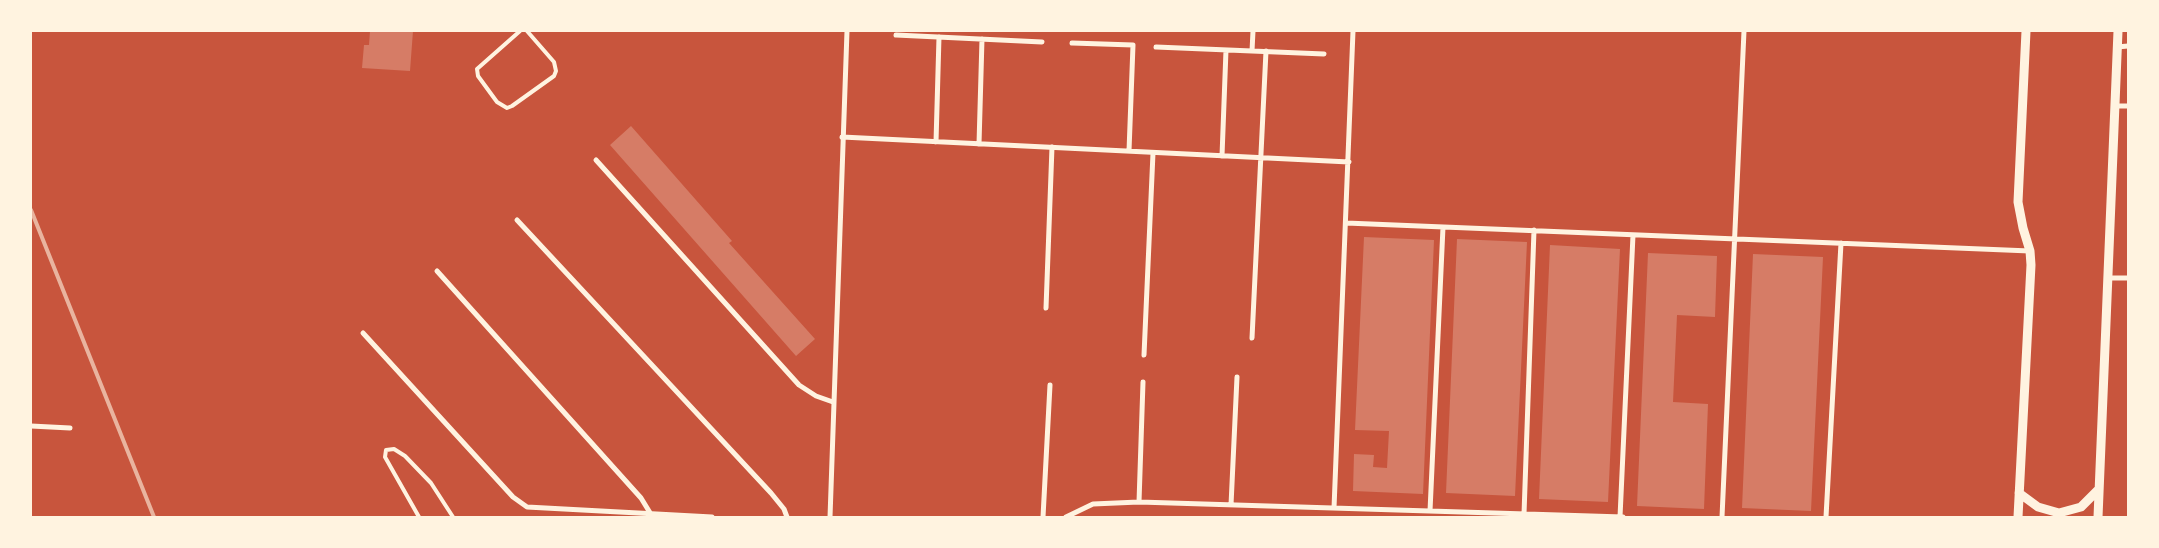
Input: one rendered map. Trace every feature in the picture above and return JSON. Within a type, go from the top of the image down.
[{"type":"street","points":[[830,517],[847,31]]},
{"type":"street","points":[[1252,51],[1253,31]]},
{"type":"street","points":[[1334,508],[1353,31]]},
{"type":"street","points":[[1722,517],[1744,31]]},
{"type":"street","points":[[2018,517],[2031,264],[2030,251],[2018,202],[2026,31]]},
{"type":"street","points":[[2098,517],[2118,31]]},
{"type":"street","points":[[896,35],[1042,42]]},
{"type":"street","points":[[936,142],[939,37]]},
{"type":"street","points":[[979,144],[982,39]]},
{"type":"street","points":[[1072,43],[1133,45],[1129,151]]},
{"type":"street","points":[[2117,47],[2128,46]]},
{"type":"street","points":[[1156,47],[1324,54]]},
{"type":"street","points":[[1222,156],[1226,50]]},
{"type":"street","points":[[1252,338],[1266,51]]},
{"type":"street","points":[[2115,106],[2128,106]]},
{"type":"street","points":[[842,137],[1349,162]]},
{"type":"street","points":[[1046,308],[1052,148]]},
{"type":"street","points":[[1144,355],[1153,152]]},
{"type":"street","points":[[596,160],[799,385],[816,396],[833,402]]},
{"type":"street","points":[[517,220],[771,493],[784,509],[787,517]]},
{"type":"street","points":[[1346,223],[2030,251]]},
{"type":"street","points":[[1430,511],[1443,227]]},
{"type":"street","points":[[1524,514],[1534,230]]},
{"type":"street","points":[[1066,517],[1094,504],[1139,502],[1622,517],[1633,235]]},
{"type":"street","points":[[1826,517],[1841,243]]},
{"type":"street","points":[[437,271],[642,498],[652,516]]},
{"type":"street","points":[[2108,278],[2128,278]]},
{"type":"street","points":[[363,333],[514,498],[527,507],[652,516],[712,517]]},
{"type":"street","points":[[1231,504],[1237,377]]},
{"type":"street","points":[[1139,502],[1143,382]]},
{"type":"street","points":[[1043,517],[1050,386]]},
{"type":"street","points":[[31,426],[70,428]]},
{"type":"street","points":[[2019,493],[2038,507],[2059,513],[2080,507],[2099,489]]},
{"type":"lane","points":[[520,31],[477,69],[478,76],[497,102],[507,108],[554,76],[556,71],[554,62],[527,31]]},
{"type":"lane","points":[[419,517],[384,457],[386,450],[394,449],[405,456],[434,488],[453,517]]},
{"type":"building","points":[[370,31],[413,31],[410,71],[362,68],[364,45],[369,45]]},
{"type":"building","points":[[631,126],[732,241],[729,243],[815,339],[796,356],[610,145]]},
{"type":"building","points":[[1364,237],[1434,240],[1423,494],[1353,491],[1354,454],[1374,455],[1373,467],[1387,468],[1389,431],[1355,430]]},
{"type":"building","points":[[1457,239],[1527,242],[1515,496],[1446,493]]},
{"type":"building","points":[[1550,245],[1620,249],[1608,502],[1539,499]]},
{"type":"building","points":[[1648,253],[1717,256],[1715,317],[1677,315],[1673,402],[1708,404],[1704,509],[1637,506]]},
{"type":"building","points":[[1753,254],[1823,257],[1811,511],[1742,508]]},
{"type":"railway","points":[[31,210],[154,517]]}]
